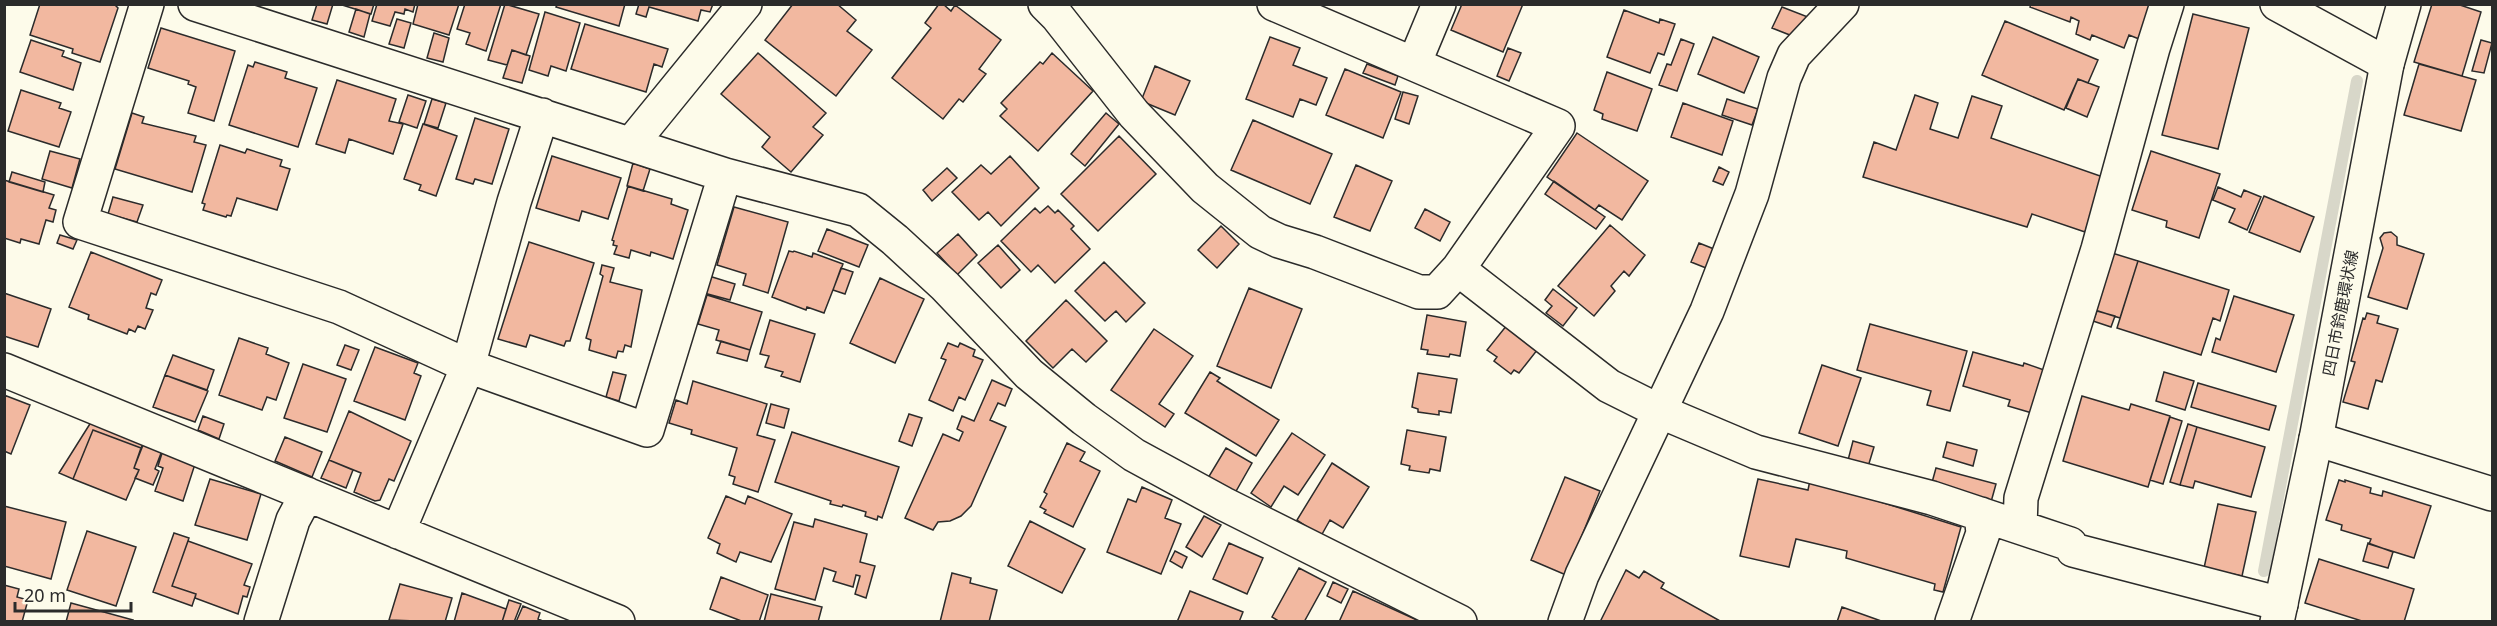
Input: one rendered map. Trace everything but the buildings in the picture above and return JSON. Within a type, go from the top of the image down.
[{"type":"street","points":[[147,4],[80,222],[339,307],[468,366],[647,430],[725,175]]},
{"type":"street","points":[[195,4],[235,10],[725,175],[858,210],[945,286],[1029,374],[1084,419],[1134,455],[1224,504],[1460,621]]},
{"type":"street","points":[[631,144],[745,4]]},
{"type":"street","points":[[1051,6],[1134,114],[1205,188],[1260,232],[1279,241],[1316,252],[1419,291],[1437,291],[1458,269],[1558,126],[1274,4]]},
{"type":"street","points":[[1414,64],[1439,4]]},
{"type":"street","points":[[1565,621],[1582,575],[1707,311],[1752,194],[1784,78],[1794,55],[1842,4]]},
{"type":"street","points":[[2020,527],[2021,498],[2098,249],[2167,4]]},
{"type":"street","points":[[2277,4],[2386,63]]},
{"type":"street","name":"四日市鈴鹿環状線","points":[[2279,613],[2316,439],[2386,63],[2404,4]]},
{"type":"street","points":[[398,532],[468,366],[514,202],[542,115]]},
{"type":"street","points":[[1458,269],[1609,386],[1659,411],[1756,452],[1932,498],[2070,544],[2073,550],[2279,613]]},
{"type":"street","points":[[4,370],[618,621]]},
{"type":"street","points":[[2316,439],[2493,494]]},
{"type":"street","points":[[261,621],[293,520],[307,494]]},
{"type":"street","points":[[1952,621],[1983,533],[1981,514]]},
{"type":"waterway","points":[[2264,571],[2357,81]]}]
